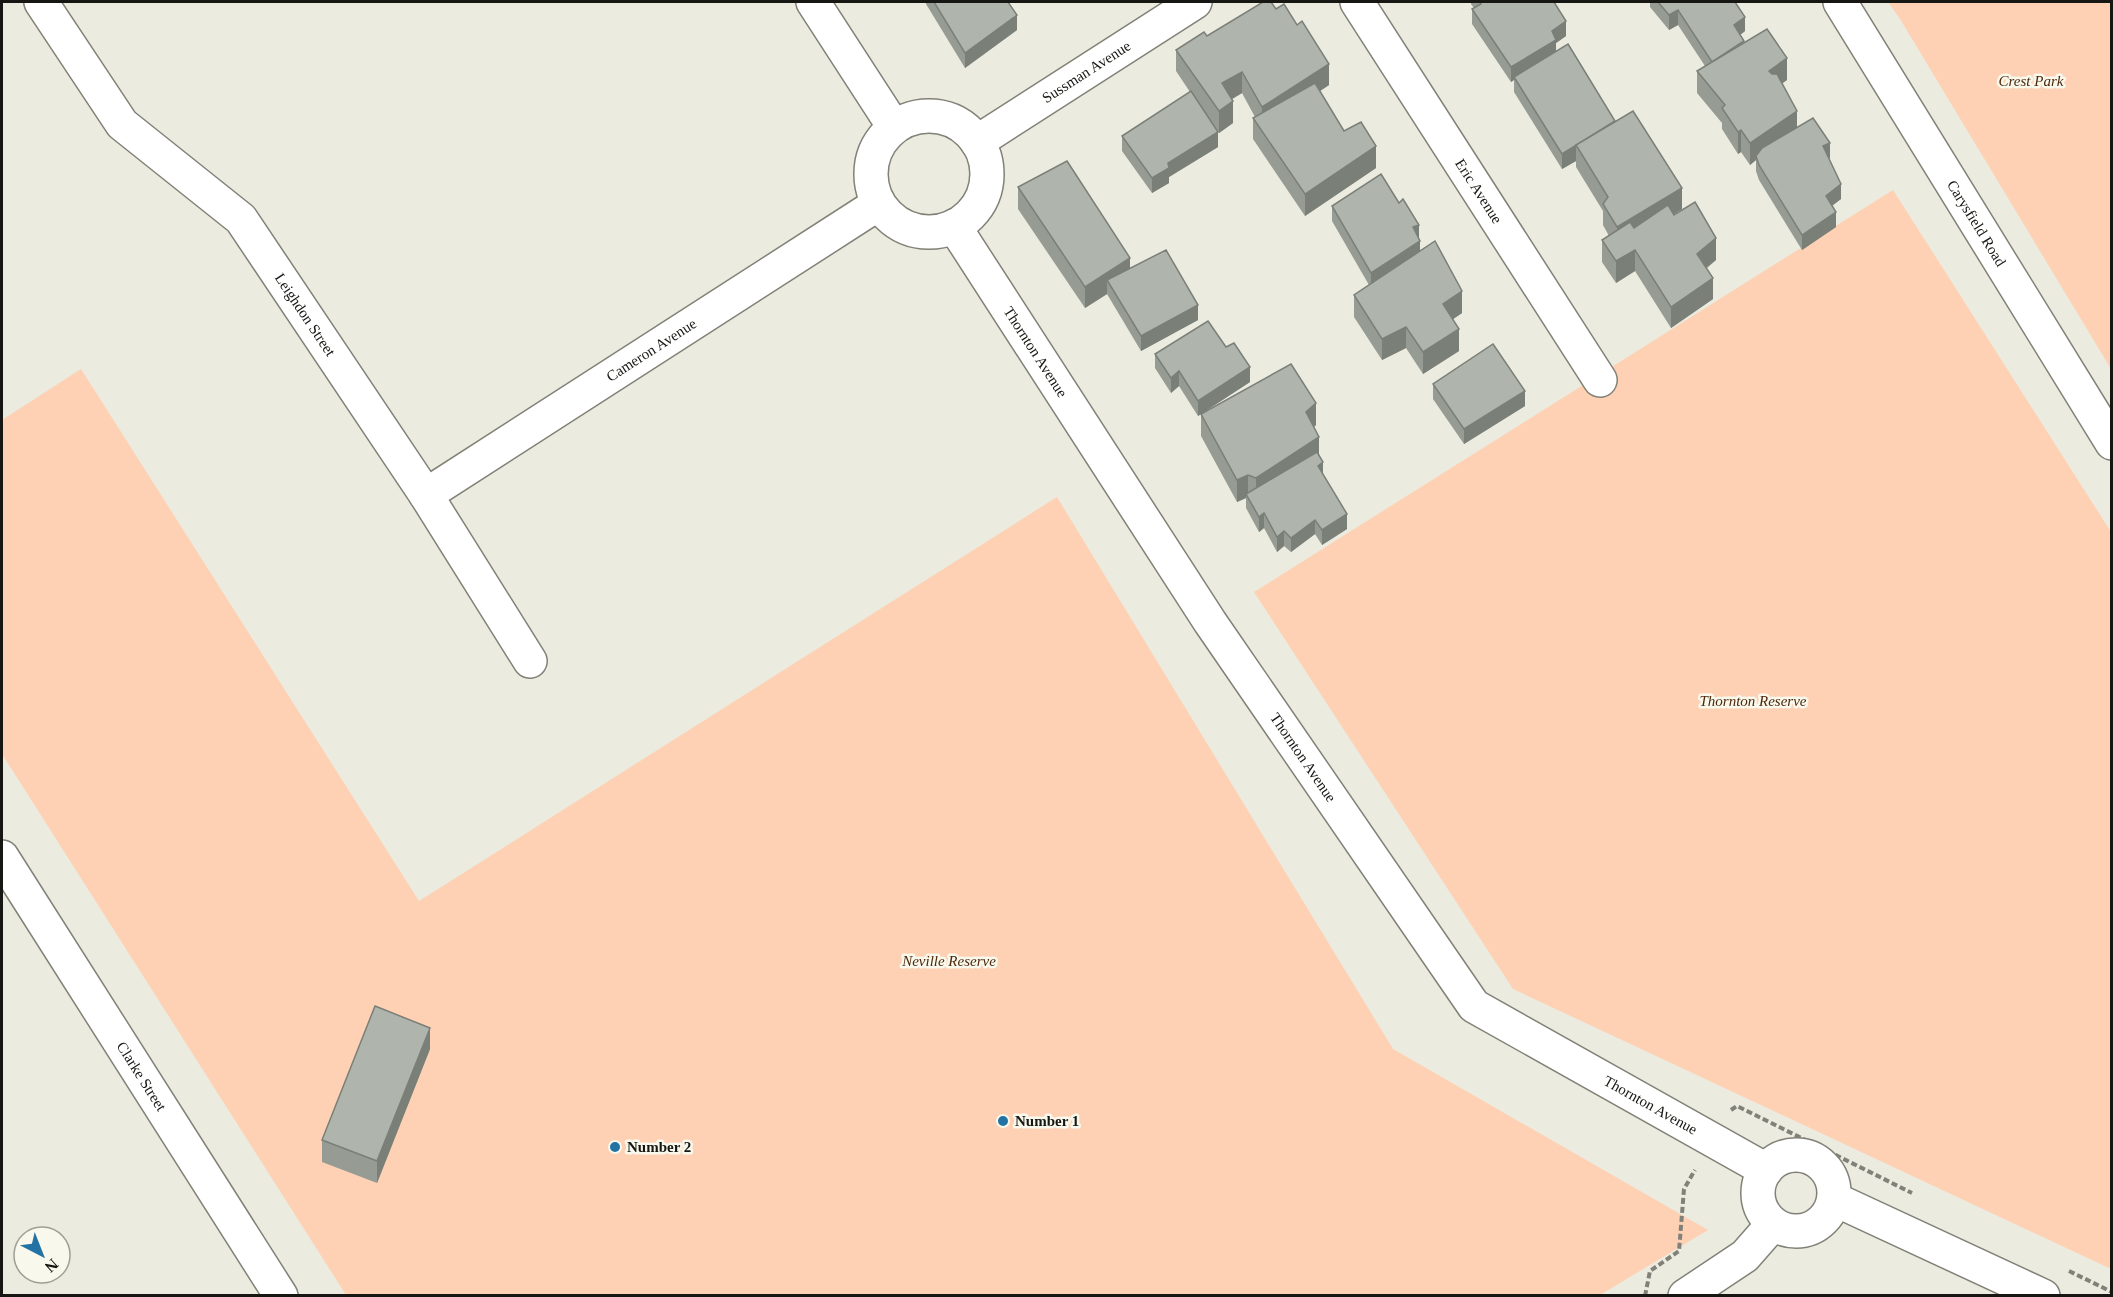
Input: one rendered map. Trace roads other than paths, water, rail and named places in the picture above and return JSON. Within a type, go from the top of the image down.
[{"type":"street","name":"Leighdon Street","points":[[41,2],[123,124],[241,219],[426,495],[530,660]]},
{"type":"street","points":[[813,2],[894,127]]},
{"type":"street","name":"Sussman Avenue","points":[[977,142],[1195,2]]},
{"type":"street","name":"Eric Avenue","points":[[1357,2],[1600,380]]},
{"type":"street","name":"Carysfield Road","points":[[1840,2],[2112,443]]},
{"type":"street","points":[[929,116],[948,119],[964,128],[977,142],[985,160],[987,179],[981,198],[970,214],[954,226],[938,231],[920,231],[904,227],[878,204],[872,188],[871,171],[882,140],[894,127],[911,118],[929,116]]},
{"type":"street","name":"Cameron Avenue","points":[[426,495],[878,204]]},
{"type":"street","name":"Thornton Avenue","points":[[954,226],[1210,622],[1474,1006],[1766,1170]]},
{"type":"street","name":"Clarke Street","points":[[2,857],[281,1296]]},
{"type":"street","points":[[1786,1156],[1811,1158],[1822,1165],[1834,1187],[1834,1199],[1830,1212],[1810,1229],[1785,1230],[1773,1224],[1763,1212],[1758,1198],[1760,1184],[1766,1170],[1786,1156]]},
{"type":"street","points":[[1834,1199],[2043,1296]]},
{"type":"street","points":[[1685,1296],[1745,1256],[1773,1224]]},
{"type":"place","name":"Number 1","points":[[1003,1121]]},
{"type":"place","name":"Number 2","points":[[615,1147]]},
{"type":"park label","name":"Crest Park","points":[[2031,81]]},
{"type":"park label","name":"Thornton Reserve","points":[[1753,701]]},
{"type":"park label","name":"Neville Reserve","points":[[949,961]]}]
